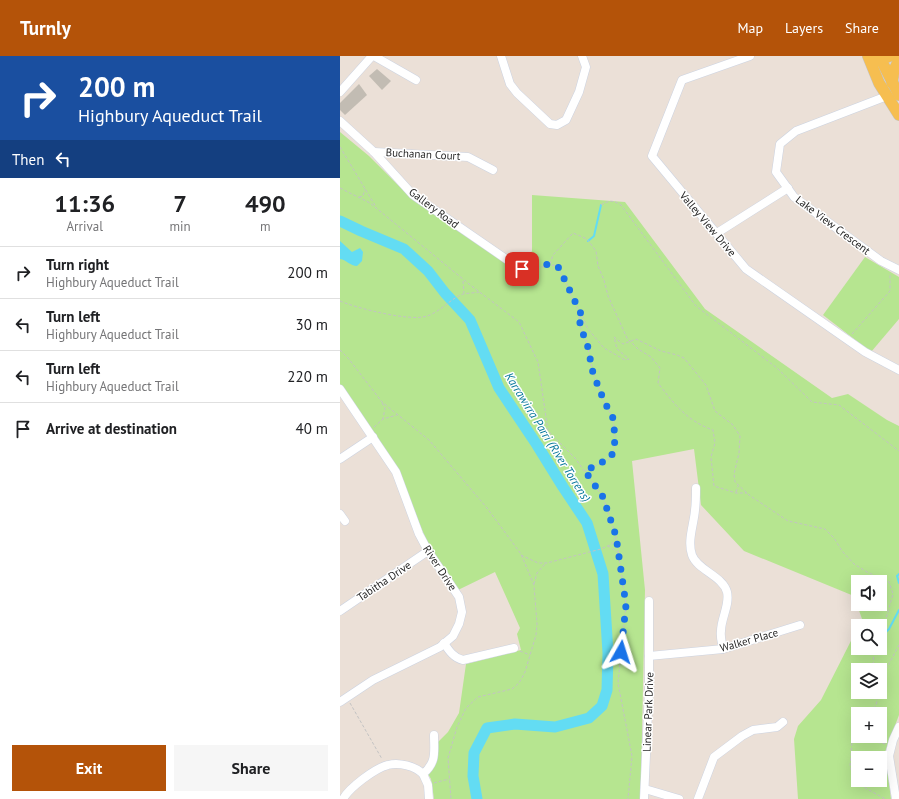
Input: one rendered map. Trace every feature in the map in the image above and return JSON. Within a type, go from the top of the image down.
[{"type":"main road","points":[[878,58],[899,95]]},
{"type":"main road","points":[[878,58],[876,76],[899,115]]},
{"type":"main road","points":[[892,83],[894,71],[899,60]]},
{"type":"street","points":[[340,92],[373,56],[416,80]]},
{"type":"street","points":[[501,56],[510,84],[550,124],[557,125],[566,120],[579,92],[586,67],[582,56]]},
{"type":"street","name":"Valley View Drive","points":[[750,56],[682,80],[652,156],[746,269],[865,352],[899,370]]},
{"type":"street","name":"Lake View Crescent","points":[[887,96],[796,131],[780,144],[776,172],[794,197],[881,261],[899,270]]},
{"type":"street","name":"Gallery Road","points":[[340,121],[374,152],[413,195],[519,268]]},
{"type":"street","name":"Buchanan Court","points":[[374,152],[468,157],[492,170]]},
{"type":"street","points":[[717,233],[788,188]]},
{"type":"street","name":"River Drive","points":[[340,390],[396,472],[419,534],[428,551],[454,589],[462,612],[459,624],[453,636],[444,643],[373,680],[340,702]]},
{"type":"street","points":[[340,459],[371,434]]},
{"type":"street","points":[[696,488],[695,509],[690,545],[694,560],[721,582],[726,589],[728,599],[721,631],[723,649]]},
{"type":"street","points":[[340,514],[345,521]]},
{"type":"street","name":"Tabitha Drive","points":[[340,611],[428,551]]},
{"type":"street","name":"Linear Park Drive","points":[[644,799],[649,656],[649,601]]},
{"type":"street","name":"Walker Place","points":[[649,656],[723,649],[800,625]]},
{"type":"street","points":[[444,643],[451,653],[463,660],[514,648]]},
{"type":"street","points":[[698,799],[714,757],[742,736],[753,730],[777,727],[783,722]]},
{"type":"street","points":[[896,799],[889,756],[899,727]]},
{"type":"street","points":[[423,774],[428,770],[433,762],[434,734]]},
{"type":"street","points":[[343,799],[353,786],[388,764],[408,766],[420,771],[428,785],[429,799]]},
{"type":"street","points":[[645,789],[679,799]]},
{"type":"path","points":[[340,147],[378,210]]},
{"type":"path","points":[[340,188],[370,203],[479,292],[519,322],[538,362],[548,431],[576,458],[603,497],[616,536],[626,605],[618,683],[632,756],[628,799]]},
{"type":"path","points":[[359,197],[363,196],[365,188]]},
{"type":"path","points":[[601,205],[613,200],[621,204],[696,306],[776,368],[812,402],[839,405],[899,451]]},
{"type":"path","points":[[550,264],[553,255],[573,233],[587,239],[596,251],[598,266],[604,280],[608,296],[627,338],[638,350],[651,358],[660,368],[658,383],[678,407],[700,426],[713,430],[715,443],[711,457],[714,486],[736,493],[747,493]]},
{"type":"path","points":[[519,268],[532,269],[550,264],[559,268],[588,329],[604,348],[625,360],[629,359],[617,349],[614,337],[623,344],[636,339],[661,351],[684,358],[706,385],[715,411],[733,425],[740,436],[739,453],[734,474],[735,482],[747,493],[788,521],[825,529],[854,564],[889,582],[893,594],[886,619]]},
{"type":"path","points":[[850,337],[890,291],[890,272]]},
{"type":"path","points":[[463,279],[465,289],[464,294]]},
{"type":"path","points":[[340,301],[381,313],[425,317],[464,294],[479,292]]},
{"type":"path","points":[[582,316],[579,317],[581,329],[587,343],[593,373],[604,401],[613,418],[615,437],[614,451],[610,458],[585,471]]},
{"type":"path","points":[[340,350],[348,358],[385,408],[383,420],[371,434]]},
{"type":"path","points":[[382,402],[430,440],[439,450],[487,508],[520,554],[534,585]]},
{"type":"path","points":[[383,420],[398,415]]},
{"type":"path","points":[[736,493],[739,485]]},
{"type":"path","points":[[520,554],[538,563],[547,563],[601,549],[612,544],[616,536]]},
{"type":"path","points":[[608,546],[619,553]]},
{"type":"path","points":[[451,799],[448,758],[457,727],[466,708],[478,697],[512,689],[519,683],[525,672],[536,635],[537,624],[534,585],[537,573],[547,563]]},
{"type":"path","points":[[887,668],[899,645]]},
{"type":"path","points":[[514,648],[530,656]]},
{"type":"path","points":[[349,701],[383,761]]},
{"type":"path","points":[[852,743],[850,767],[854,777],[862,786],[885,799]]},
{"type":"path","points":[[881,743],[892,745]]},
{"type":"path","points":[[428,785],[449,779]]},
{"type":"green space","points":[[340,132],[369,156],[412,199],[518,272],[532,251],[532,195],[625,202],[705,309],[832,398],[848,394],[887,420],[899,426],[899,715],[885,751],[851,751],[851,787],[887,787],[887,768],[891,799],[798,799],[794,739],[798,726],[821,700],[851,641],[851,655],[887,655],[887,619],[862,619],[859,611],[887,611],[887,575],[851,575],[851,595],[744,551],[701,505],[694,449],[632,461],[645,590],[640,799],[434,799],[431,779],[428,774],[436,760],[437,743],[448,732],[459,713],[466,664],[521,650],[517,634],[520,628],[495,572],[458,590],[431,550],[399,471],[340,385]]},
{"type":"green space","points":[[865,257],[899,277],[899,319],[871,352],[823,315]]},
{"type":"water","points":[[340,241],[352,252],[360,248],[363,252],[362,261],[357,266],[340,259]]},
{"type":"building","points":[[377,69],[391,81],[382,90],[369,76]]},
{"type":"building","points":[[359,84],[367,95],[345,115],[340,110],[340,103]]},
{"type":"waterway","points":[[588,241],[594,236],[601,205]]},
{"type":"waterway","name":"Karrawirra Parri (River Torrens)","points":[[340,221],[404,249],[428,271],[445,293],[470,320],[499,388],[587,523],[603,574],[608,653],[607,690],[602,706],[589,718],[555,727],[515,724],[487,728],[474,753],[473,776],[477,799]]},
{"type":"waterway","points":[[899,574],[897,576],[899,583]]},
{"type":"waterway","points":[[887,631],[899,610]]},
{"type":"route","points":[[522,269],[532,269],[550,264],[559,268],[572,298],[582,316],[579,317],[581,329],[587,343],[593,373],[604,401],[613,418],[615,437],[614,451],[610,458],[585,471],[603,497],[616,536],[626,605],[621,652]]}]
